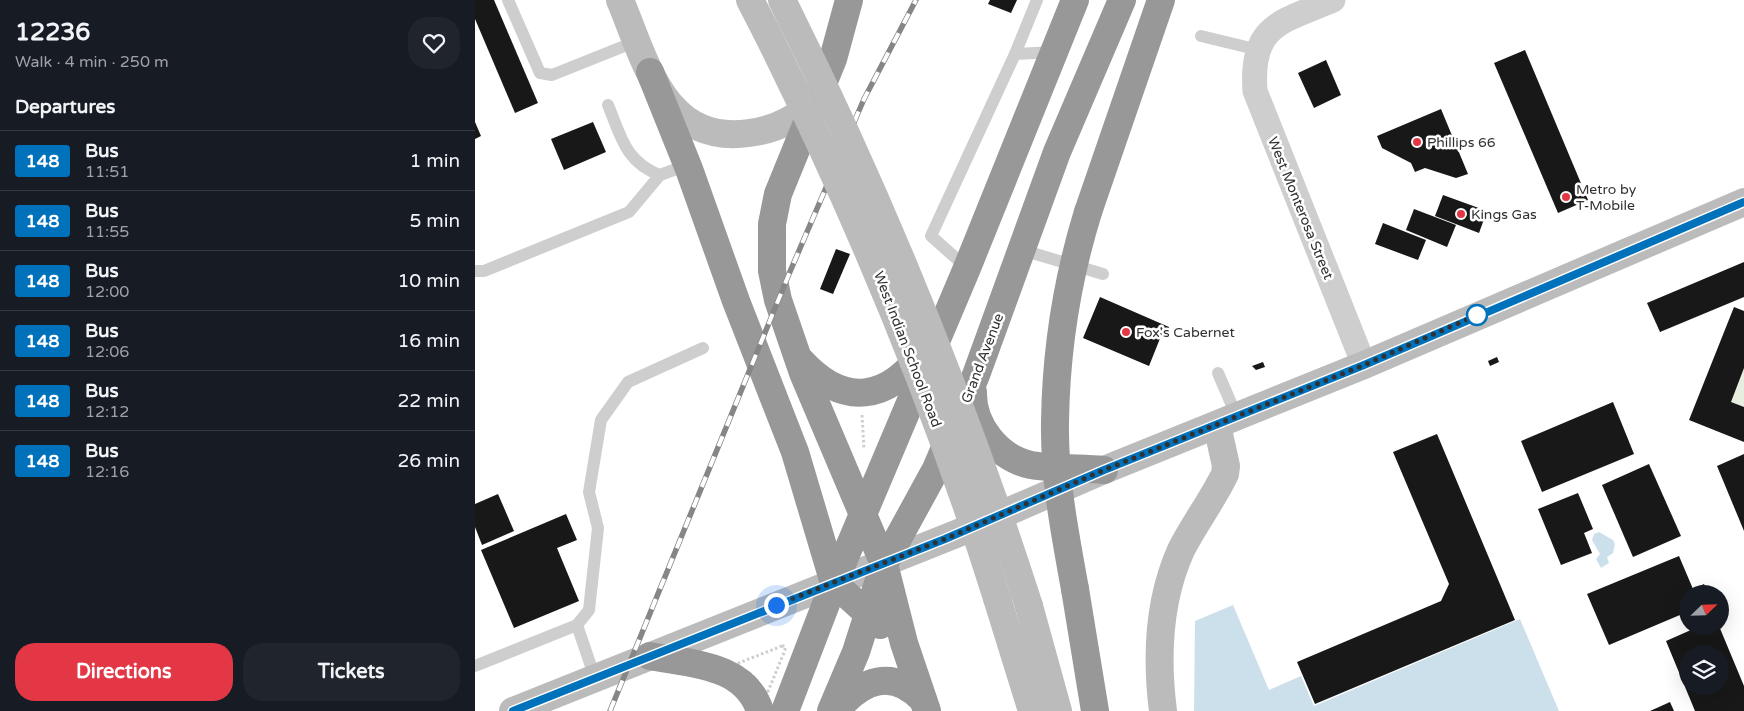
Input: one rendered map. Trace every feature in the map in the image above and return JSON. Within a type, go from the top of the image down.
[{"type":"highway","points":[[849,0],[841,32],[819,94],[778,194],[772,224],[772,272],[778,300],[797,357],[883,564],[904,643],[925,706]]},
{"type":"highway","points":[[785,711],[833,583],[967,268],[1075,0]]},
{"type":"highway","name":"Grand Avenue","points":[[831,711],[856,652],[883,564],[936,469],[976,376],[1057,152],[1087,86],[1122,0]]},
{"type":"highway","points":[[1095,711],[1061,507],[1055,423],[1065,302],[1075,255],[1088,212],[1161,0]]},
{"type":"highway","points":[[1050,61],[1087,86]]},
{"type":"highway","points":[[650,72],[795,452],[833,583],[867,615],[904,643]]},
{"type":"highway","points":[[797,357],[813,374],[838,389],[862,393],[896,382],[905,374],[944,323]]},
{"type":"highway","points":[[976,376],[973,393],[978,422],[989,439],[1000,448],[1031,465],[1104,470]]},
{"type":"highway","points":[[650,656],[729,673],[751,694],[760,711]]},
{"type":"highway","points":[[836,711],[863,688],[888,680],[897,681],[912,688],[925,706]]},
{"type":"main road","points":[[620,0],[650,72],[667,102],[686,121],[711,131],[726,134],[760,132],[784,124],[807,110],[819,94]]},
{"type":"main road","name":"West Indian School Road","points":[[750,0],[863,234],[901,327],[971,515],[1032,711]]},
{"type":"main road","name":"West Indian School Road","points":[[782,0],[841,119],[923,307],[998,509],[1029,606],[1058,711]]},
{"type":"main road","points":[[513,711],[883,564],[1104,470],[1364,365],[1744,202]]},
{"type":"main road","points":[[1163,711],[1159,671],[1162,612],[1167,590],[1181,552],[1225,474],[1227,421]]},
{"type":"street","name":"West Monterosa Street","points":[[1333,0],[1277,23],[1266,34],[1253,67],[1255,90],[1364,365]]},
{"type":"lane","points":[[508,0],[540,73],[552,75],[637,41]]},
{"type":"lane","points":[[967,268],[931,236],[1015,54],[1037,0]]},
{"type":"lane","points":[[1201,36],[1259,50]]},
{"type":"lane","points":[[1015,54],[1050,61]]},
{"type":"lane","points":[[608,104],[627,152],[644,169],[660,175]]},
{"type":"lane","points":[[475,271],[484,271],[629,212],[660,175],[687,165]]},
{"type":"lane","points":[[1022,250],[1103,274]]},
{"type":"lane","points":[[475,666],[577,625],[589,610],[598,528],[589,492],[601,420],[628,382],[703,348]]},
{"type":"lane","points":[[1218,373],[1227,421]]},
{"type":"lane","points":[[577,625],[595,678]]},
{"type":"path","points":[[861,407],[865,453]]},
{"type":"path","points":[[782,644],[785,646],[785,650],[767,694],[753,676],[736,664],[782,644]]},
{"type":"shaded area","points":[[1744,368],[1744,407],[1731,402]]},
{"type":"water","points":[[1599,532],[1613,540],[1615,544],[1613,553],[1607,557],[1609,563],[1601,568],[1596,559],[1600,554],[1592,540],[1594,534]]},
{"type":"water","points":[[1233,605],[1269,690],[1301,676],[1314,706],[1520,619],[1559,711],[1194,711],[1195,621]]},
{"type":"building","points":[[475,0],[494,0],[538,103],[515,113],[475,19]]},
{"type":"building","points":[[990,0],[1017,0],[1011,13],[988,4]]},
{"type":"building","points":[[1525,50],[1588,200],[1558,213],[1494,63]]},
{"type":"building","points":[[1326,60],[1341,95],[1314,108],[1298,73]]},
{"type":"building","name":"Phillips 66","points":[[1441,109],[1468,174],[1456,178],[1425,168],[1415,172],[1411,163],[1382,148],[1377,136]]},
{"type":"building","points":[[475,122],[481,136],[475,139]]},
{"type":"building","points":[[593,122],[606,152],[564,170],[551,139]]},
{"type":"building","name":"Kings Gas","points":[[1443,195],[1487,211],[1479,233],[1435,216]]},
{"type":"building","name":"Kings Gas","points":[[1414,209],[1456,225],[1447,247],[1406,230]]},
{"type":"building","points":[[1383,223],[1426,240],[1418,260],[1375,244]]},
{"type":"building","points":[[836,249],[850,254],[833,294],[820,289]]},
{"type":"building","points":[[1744,262],[1744,297],[1660,332],[1647,303]]},
{"type":"building","name":"Fox's Cabernet","points":[[1100,297],[1169,327],[1165,338],[1161,336],[1149,366],[1083,338]]},
{"type":"building","points":[[1734,307],[1744,311],[1744,368],[1731,402],[1744,407],[1744,442],[1689,420]]},
{"type":"building","points":[[1497,357],[1499,362],[1490,366],[1488,361]]},
{"type":"building","points":[[1263,362],[1265,367],[1256,370],[1252,366]]},
{"type":"building","points":[[1613,402],[1634,454],[1542,492],[1521,441]]},
{"type":"building","points":[[1437,434],[1515,620],[1315,704],[1297,662],[1441,601],[1449,584],[1393,452]]},
{"type":"building","points":[[1744,454],[1744,531],[1717,466]]},
{"type":"building","points":[[1649,464],[1681,536],[1633,557],[1602,485]]},
{"type":"building","points":[[1578,493],[1593,529],[1584,533],[1592,553],[1561,565],[1538,509]]},
{"type":"building","points":[[498,494],[514,531],[482,545],[475,527],[475,504]]},
{"type":"building","points":[[566,514],[577,540],[557,548],[579,601],[514,628],[481,550]]},
{"type":"building","points":[[1679,556],[1691,585],[1679,585],[1679,615],[1609,645],[1587,594]]},
{"type":"building","points":[[1680,635],[1723,635],[1727,645],[1679,645],[1679,672],[1666,641]]},
{"type":"building","points":[[1729,650],[1744,686],[1744,711],[1695,711],[1688,695],[1729,695]]},
{"type":"building","points":[[1670,702],[1674,711],[1650,711]]},
{"type":"railway","points":[[610,711],[789,274],[864,99],[916,0]]},
{"type":"bus line","name":"148","points":[[513,711],[945,539],[1104,470],[1364,365],[1444,329],[1744,202]]},
{"type":"place","name":"Phillips 66","points":[[1417,142]]},
{"type":"place","name":"Metro by T-Mobile","points":[[1566,197]]},
{"type":"place","name":"Kings Gas","points":[[1461,214]]},
{"type":"place","name":"Fox's Cabernet","points":[[1126,332]]},
{"type":"route","points":[[776,605],[945,539],[1104,470],[1364,365],[1477,315]]}]
